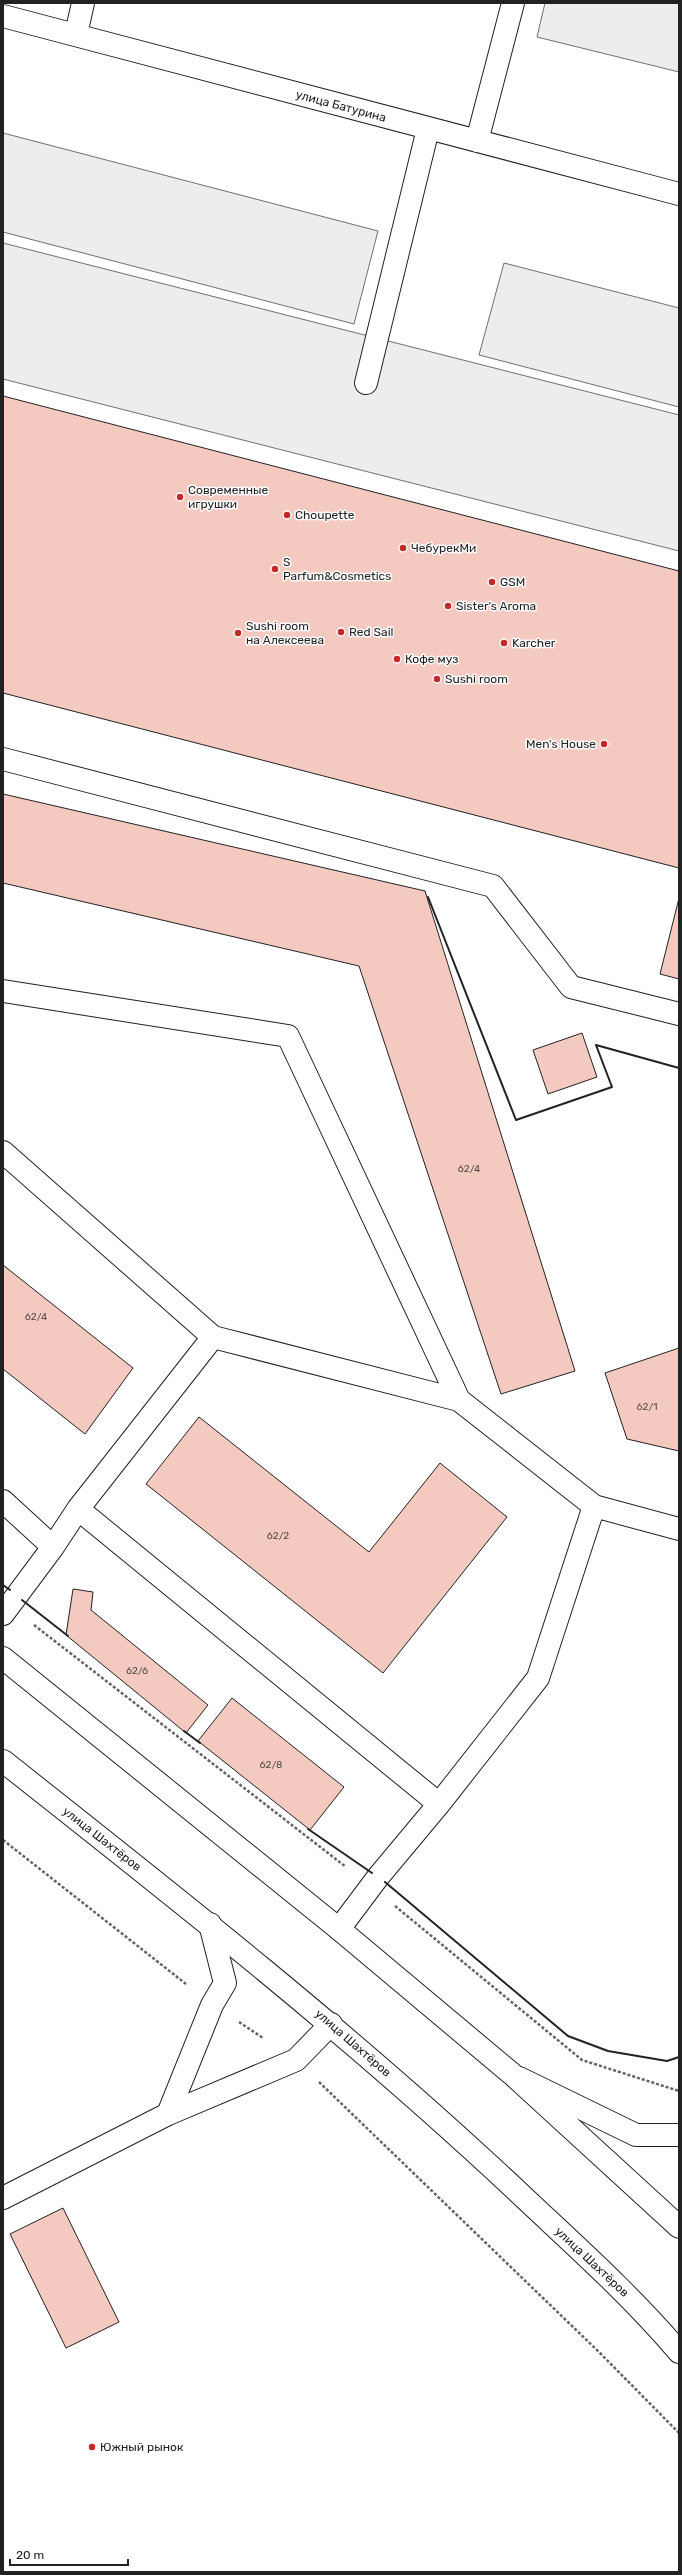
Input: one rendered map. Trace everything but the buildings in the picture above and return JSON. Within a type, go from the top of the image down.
[{"type":"main road","points":[[76,34],[83,3]]},
{"type":"main road","points":[[477,141],[513,3]]},
{"type":"main road","name":"улица Батурина","points":[[8,12],[76,34],[428,129],[679,194]]},
{"type":"main road","points":[[366,383],[428,129]]},
{"type":"main road","points":[[3,758],[493,886],[571,987],[679,1014]]},
{"type":"main road","points":[[3,991],[288,1036],[459,1400]]},
{"type":"main road","points":[[3,1152],[213,1337],[459,1400],[594,1506],[679,1529]]},
{"type":"main road","points":[[6,1610],[53,1547],[78,1509],[213,1337]]},
{"type":"main road","points":[[3,1501],[53,1547]]},
{"type":"main road","points":[[339,1929],[538,1678],[594,1506]]},
{"type":"main road","points":[[78,1509],[439,1804]]},
{"type":"main road","points":[[3,1658],[339,1929],[512,2074],[679,2227]]},
{"type":"main road","name":"улица Шахтёров","points":[[3,1761],[210,1924],[331,2024],[442,2120],[643,2310],[679,2352]]},
{"type":"main road","points":[[168,2114],[212,2005],[225,1983],[210,1924]]},
{"type":"main road","points":[[3,2198],[168,2114],[296,2060],[331,2024]]},
{"type":"main road","points":[[512,2074],[636,2134],[679,2135]]},
{"type":"path","points":[[6,1610],[372,1887],[582,2060],[679,2091]]},
{"type":"path","points":[[3,1840],[212,2005],[296,2060],[600,2353],[679,2433]]},
{"type":"shaded area","points":[[545,3],[679,3],[679,72],[537,37]]},
{"type":"shaded area","points":[[3,133],[378,231],[354,324],[3,232]]},
{"type":"shaded area","points":[[3,243],[679,415],[679,551],[3,379]]},
{"type":"shaded area","points":[[504,263],[679,308],[679,407],[479,355]]},
{"type":"wall","points":[[428,897],[516,1120],[612,1087],[596,1045],[679,1068]]},
{"type":"wall","points":[[3,1585],[10,1590]]},
{"type":"wall","points":[[22,1600],[68,1636]]},
{"type":"wall","points":[[184,1731],[200,1743]]},
{"type":"wall","points":[[308,1829],[372,1873]]},
{"type":"wall","points":[[385,1882],[568,2036],[608,2051],[667,2061],[679,2057]]},
{"type":"place","name":"Современные игрушки","points":[[180,497]]},
{"type":"place","name":"Choupette","points":[[287,515]]},
{"type":"place","name":"ЧебурекМи","points":[[403,548]]},
{"type":"place","name":"S Parfum&Cosmetics","points":[[275,569]]},
{"type":"place","name":"GSM","points":[[492,582]]},
{"type":"place","name":"Sister's Aroma","points":[[448,606]]},
{"type":"place","name":"Red Sail","points":[[341,632]]},
{"type":"place","name":"Sushi room на Алексеева","points":[[238,633]]},
{"type":"place","name":"Karcher","points":[[504,643]]},
{"type":"place","name":"Кофе муз","points":[[397,659]]},
{"type":"place","name":"Sushi room","points":[[437,679]]},
{"type":"place","name":"Men's House","points":[[604,744]]},
{"type":"place","name":"Южный рынок","points":[[92,2447]]}]
